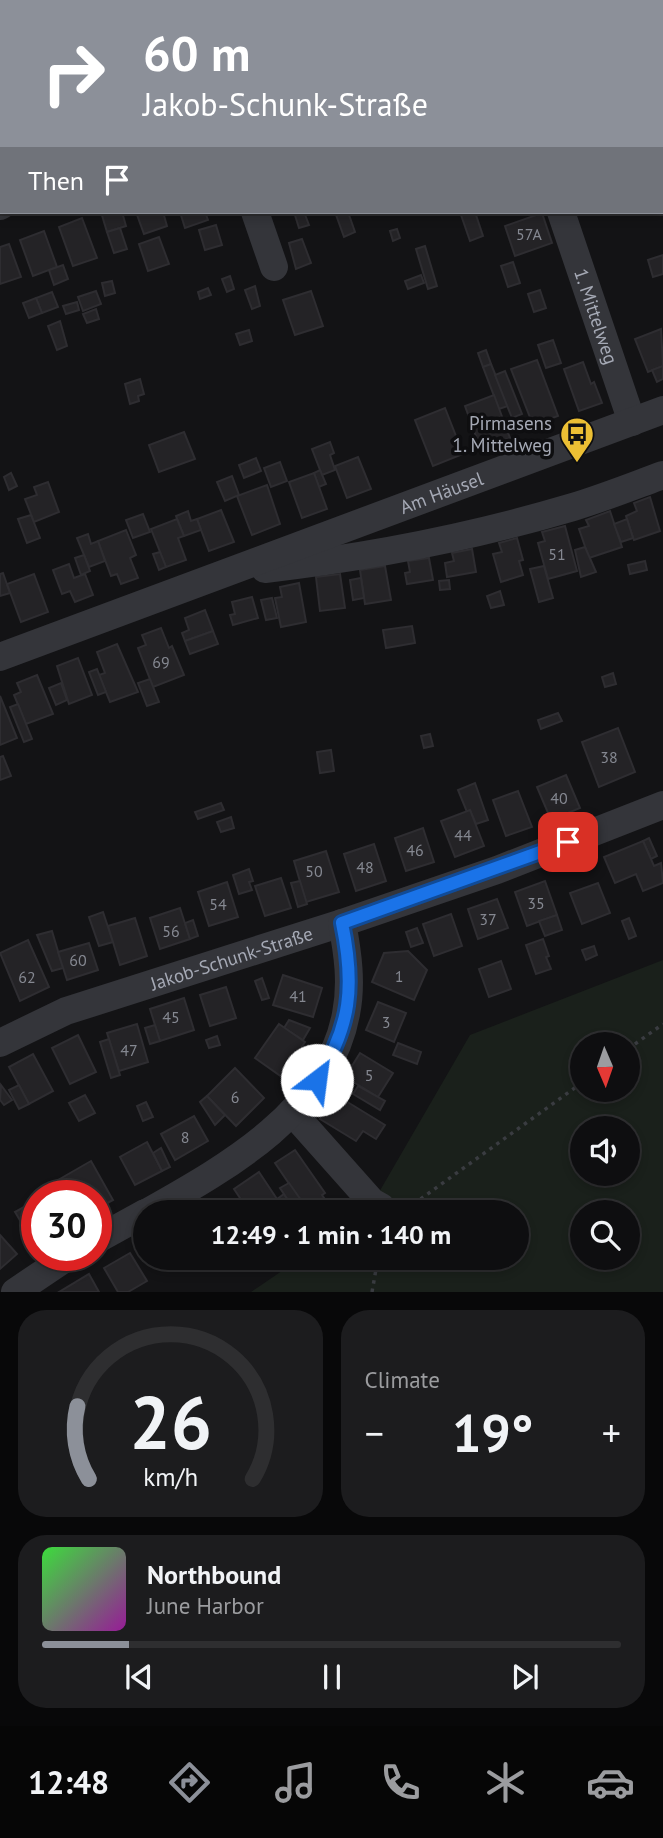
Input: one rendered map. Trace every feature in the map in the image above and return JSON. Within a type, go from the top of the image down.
[{"type":"street","points":[[256,214],[274,267]]},
{"type":"street","name":"1. Mittelweg","points":[[562,214],[632,422]]},
{"type":"street","name":"Am Häusel","points":[[0,657],[663,410]]},
{"type":"street","name":"Am Häusel","points":[[220,573],[355,558],[462,537],[575,507],[663,475]]},
{"type":"street","name":"Jakob-Schunk-Straße","points":[[0,1043],[66,1011],[342,923],[497,870],[663,805]]},
{"type":"street","points":[[169,1200],[249,1150],[292,1112],[317,1080],[340,1038],[346,1014],[349,967],[342,923]]},
{"type":"street","points":[[292,1112],[370,1200]]},
{"type":"street","points":[[112,1231],[133,1220]]},
{"type":"street","points":[[15,1292],[46,1271]]},
{"type":"path","points":[[640,1040],[663,1024]]},
{"type":"path","points":[[418,1200],[570,1091]]},
{"type":"path","points":[[372,1292],[376,1270]]},
{"type":"shaded area","points":[[663,960],[663,1292],[251,1292],[283,1270],[529,1270],[529,1200],[375,1200],[470,1035]]},
{"type":"building","points":[[102,214],[123,214],[126,226],[107,232]]},
{"type":"building","points":[[137,214],[164,214],[167,226],[144,234]]},
{"type":"building","points":[[181,214],[206,214],[208,220],[185,228]]},
{"type":"building","points":[[295,214],[305,214],[309,225],[299,228]]},
{"type":"building","points":[[336,214],[349,214],[355,232],[344,237]]},
{"type":"building","points":[[461,214],[476,214],[483,236],[470,241]]},
{"type":"building","points":[[542,214],[552,243],[515,256],[505,226]]},
{"type":"building","points":[[82,218],[97,258],[73,266],[59,227]]},
{"type":"building","points":[[216,225],[222,245],[205,250],[199,230]]},
{"type":"building","points":[[120,228],[127,249],[114,253],[107,232]]},
{"type":"building","points":[[397,229],[400,238],[393,241],[390,231]]},
{"type":"building","points":[[44,231],[57,267],[33,276],[20,240]]},
{"type":"building","points":[[159,237],[169,264],[148,271],[139,244]]},
{"type":"building","points":[[302,239],[311,263],[296,269],[289,243]]},
{"type":"building","points":[[9,244],[21,277],[0,284],[0,247]]},
{"type":"building","points":[[425,246],[437,286],[428,289],[416,249]]},
{"type":"building","points":[[663,255],[663,274],[653,277],[648,260]]},
{"type":"building","points":[[513,262],[520,283],[508,287],[501,266]]},
{"type":"building","points":[[63,265],[68,279],[54,285],[49,270]]},
{"type":"building","points":[[421,275],[424,283],[408,289],[405,281]]},
{"type":"building","points":[[230,276],[234,289],[227,292],[222,279]]},
{"type":"building","points":[[112,281],[115,293],[105,296],[102,283]]},
{"type":"building","points":[[255,286],[260,306],[252,309],[245,290]]},
{"type":"building","points":[[208,288],[211,295],[200,299],[198,292]]},
{"type":"building","points":[[540,290],[546,308],[534,312],[528,294]]},
{"type":"building","points":[[96,291],[101,304],[83,311],[78,297]]},
{"type":"building","points":[[311,291],[323,326],[295,335],[283,300]]},
{"type":"building","points":[[52,292],[58,307],[42,313],[36,298]]},
{"type":"building","points":[[36,298],[42,313],[29,318],[23,303]]},
{"type":"building","points":[[77,302],[79,310],[66,314],[63,306]]},
{"type":"building","points":[[96,309],[99,319],[87,323],[83,314]]},
{"type":"building","points":[[60,321],[67,346],[57,350],[48,326]]},
{"type":"building","points":[[661,329],[663,366],[648,372],[635,339]]},
{"type":"building","points":[[249,330],[252,341],[240,345],[236,334]]},
{"type":"building","points":[[553,340],[561,363],[546,368],[538,345]]},
{"type":"building","points":[[486,350],[491,364],[483,367],[478,353]]},
{"type":"building","points":[[537,360],[558,416],[533,425],[511,369]]},
{"type":"building","points":[[583,362],[602,403],[579,411],[564,369]]},
{"type":"building","points":[[491,364],[508,406],[499,409],[483,367]]},
{"type":"building","points":[[663,366],[663,379],[657,382],[652,370]]},
{"type":"building","points":[[505,371],[522,414],[512,418],[495,375]]},
{"type":"building","points":[[140,379],[144,394],[138,396],[139,401],[130,404],[125,384]]},
{"type":"building","points":[[494,395],[510,438],[481,450],[465,406]]},
{"type":"building","points":[[445,408],[463,454],[433,466],[415,420]]},
{"type":"building","points":[[184,432],[195,459],[159,472],[149,445]]},
{"type":"building","points":[[330,442],[334,453],[330,455],[335,470],[322,475],[312,449]]},
{"type":"building","points":[[358,457],[371,489],[347,498],[335,466]]},
{"type":"building","points":[[256,458],[261,471],[244,478],[239,465]]},
{"type":"building","points":[[280,462],[287,481],[271,487],[264,468]]},
{"type":"building","points":[[320,470],[326,484],[319,487],[314,473]]},
{"type":"building","points":[[11,473],[17,486],[9,490],[4,477]]},
{"type":"building","points":[[314,473],[327,509],[302,518],[289,482]]},
{"type":"building","points":[[232,476],[239,495],[225,501],[217,482]]},
{"type":"building","points":[[48,482],[59,512],[34,522],[25,499],[37,495],[34,487]]},
{"type":"building","points":[[267,485],[280,524],[252,535],[237,496]]},
{"type":"building","points":[[650,497],[660,531],[634,540],[626,516],[637,511],[634,503]]},
{"type":"building","points":[[221,510],[234,542],[209,551],[197,519]]},
{"type":"building","points":[[188,511],[191,521],[197,519],[201,530],[184,536],[176,516]]},
{"type":"building","points":[[610,511],[622,547],[589,558],[579,529],[589,526],[586,520]]},
{"type":"building","points":[[143,514],[150,532],[133,538],[126,520]]},
{"type":"building","points":[[31,515],[40,538],[27,543],[18,519]]},
{"type":"building","points":[[177,519],[184,536],[178,538],[186,560],[166,567],[151,529]]},
{"type":"building","points":[[627,519],[633,538],[621,542],[614,524]]},
{"type":"building","points":[[565,526],[577,571],[548,579],[538,543],[545,541],[542,532]]},
{"type":"building","points":[[126,530],[136,555],[130,558],[138,578],[121,584],[117,574],[111,576],[98,541]]},
{"type":"building","points":[[88,534],[91,544],[98,541],[105,561],[89,567],[77,538]]},
{"type":"building","points":[[517,538],[523,560],[519,561],[523,575],[501,582],[493,554],[502,552],[499,543]]},
{"type":"building","points":[[585,547],[596,572],[581,577],[575,550]]},
{"type":"building","points":[[472,549],[476,572],[447,577],[445,563],[454,561],[452,553]]},
{"type":"building","points":[[160,552],[166,567],[159,570],[153,554]]},
{"type":"building","points":[[84,555],[90,571],[81,575],[75,558]]},
{"type":"building","points":[[429,558],[433,580],[407,584],[405,573],[410,572],[408,561]]},
{"type":"building","points":[[645,561],[647,570],[630,574],[628,565]]},
{"type":"building","points":[[69,564],[74,578],[85,574],[93,595],[75,602],[70,591],[62,594],[53,570]]},
{"type":"building","points":[[385,566],[391,600],[365,604],[360,570]]},
{"type":"building","points":[[544,566],[553,598],[539,602],[530,569]]},
{"type":"building","points":[[3,573],[10,593],[0,596],[0,574]]},
{"type":"building","points":[[34,574],[48,612],[21,622],[7,584]]},
{"type":"building","points":[[340,574],[345,608],[320,611],[316,577]]},
{"type":"building","points":[[361,578],[364,598],[353,600],[350,580]]},
{"type":"building","points":[[449,580],[450,589],[440,590],[439,581]]},
{"type":"building","points":[[299,583],[306,622],[281,627],[275,598],[282,597],[280,587]]},
{"type":"building","points":[[500,591],[504,605],[491,608],[487,596]]},
{"type":"building","points":[[252,597],[258,618],[233,625],[230,615],[235,614],[232,602]]},
{"type":"building","points":[[272,598],[277,618],[266,620],[261,600]]},
{"type":"building","points":[[205,610],[213,631],[185,641],[182,633],[189,630],[185,618]]},
{"type":"building","points":[[412,626],[415,643],[386,648],[383,630]]},
{"type":"building","points":[[161,628],[184,675],[153,687],[138,648],[146,645],[142,635]]},
{"type":"building","points":[[213,631],[218,644],[190,654],[185,641]]},
{"type":"building","points":[[117,644],[138,692],[110,702],[99,675],[105,673],[97,652]]},
{"type":"building","points":[[78,658],[92,695],[69,704],[57,666]]},
{"type":"building","points":[[97,669],[106,692],[98,695],[89,672]]},
{"type":"building","points":[[613,673],[616,684],[605,687],[602,677]]},
{"type":"building","points":[[37,675],[53,714],[26,724],[14,695],[21,692],[17,683]]},
{"type":"building","points":[[150,679],[159,702],[147,706],[138,683]]},
{"type":"building","points":[[61,683],[67,700],[56,705],[49,688]]},
{"type":"building","points":[[0,696],[17,738],[0,745]]},
{"type":"building","points":[[18,704],[32,739],[24,742],[10,707]]},
{"type":"building","points":[[558,713],[562,721],[541,729],[538,720]]},
{"type":"building","points":[[618,728],[635,772],[599,787],[582,742]]},
{"type":"building","points":[[430,734],[433,746],[424,748],[421,736]]},
{"type":"building","points":[[331,750],[334,771],[320,773],[317,752]]},
{"type":"building","points":[[3,756],[11,776],[0,780],[0,757]]},
{"type":"building","points":[[566,775],[580,808],[551,820],[537,787]]},
{"type":"building","points":[[475,783],[488,820],[476,824],[470,810],[467,812],[458,790]]},
{"type":"building","points":[[518,791],[532,827],[506,836],[493,800]]},
{"type":"building","points":[[221,803],[224,810],[198,819],[195,812]]},
{"type":"building","points":[[470,810],[484,846],[455,857],[441,821]]},
{"type":"building","points":[[231,817],[234,828],[221,832],[217,822]]},
{"type":"building","points":[[423,828],[434,862],[406,871],[395,838]]},
{"type":"building","points":[[649,838],[657,856],[651,859],[643,841]]},
{"type":"building","points":[[643,841],[654,866],[661,863],[663,883],[643,891],[636,874],[615,883],[604,857]]},
{"type":"building","points":[[374,844],[386,881],[356,891],[344,854]]},
{"type":"building","points":[[326,851],[339,892],[306,902],[294,861]]},
{"type":"building","points":[[249,869],[253,881],[249,882],[252,890],[239,894],[233,875]]},
{"type":"building","points":[[281,878],[291,908],[265,916],[255,886]]},
{"type":"building","points":[[300,881],[307,904],[298,907],[291,883]]},
{"type":"building","points":[[545,881],[557,915],[527,926],[515,892]]},
{"type":"building","points":[[227,882],[238,917],[209,926],[198,892]]},
{"type":"building","points":[[598,883],[610,913],[582,924],[570,893]]},
{"type":"building","points":[[497,899],[508,928],[478,939],[468,909]]},
{"type":"building","points":[[180,908],[190,939],[160,949],[150,918]]},
{"type":"building","points":[[103,912],[113,942],[99,946],[89,917]]},
{"type":"building","points":[[451,914],[462,946],[434,956],[423,924]]},
{"type":"building","points":[[557,915],[562,930],[545,936],[539,921]]},
{"type":"building","points":[[135,918],[147,956],[120,965],[108,926]]},
{"type":"building","points":[[629,918],[636,936],[629,939],[622,921]]},
{"type":"building","points":[[193,920],[198,936],[190,939],[185,923]]},
{"type":"building","points":[[417,928],[423,943],[411,947],[406,932]]},
{"type":"building","points":[[52,931],[63,968],[52,971],[37,935]]},
{"type":"building","points":[[543,939],[551,969],[536,974],[526,945]]},
{"type":"building","points":[[28,940],[49,987],[20,1001],[0,953]]},
{"type":"building","points":[[89,943],[98,970],[67,980],[58,952]]},
{"type":"building","points":[[594,946],[597,955],[586,960],[582,950]]},
{"type":"building","points":[[408,951],[427,970],[414,1000],[372,982],[384,953]]},
{"type":"building","points":[[501,961],[511,989],[489,997],[479,969]]},
{"type":"building","points":[[283,975],[322,988],[313,1017],[273,1005]]},
{"type":"building","points":[[262,978],[269,998],[262,1000],[255,981]]},
{"type":"building","points":[[226,987],[236,1018],[210,1026],[200,995]]},
{"type":"building","points":[[184,998],[194,1030],[160,1041],[150,1009]]},
{"type":"building","points":[[378,1002],[406,1013],[394,1042],[366,1030]]},
{"type":"building","points":[[289,1020],[310,1028],[303,1040],[284,1028]]},
{"type":"building","points":[[137,1024],[148,1062],[119,1071],[107,1033]]},
{"type":"building","points":[[279,1024],[305,1042],[282,1077],[255,1058]]},
{"type":"building","points":[[155,1025],[160,1041],[150,1044],[145,1028]]},
{"type":"building","points":[[78,1035],[96,1072],[70,1084],[52,1048]]},
{"type":"building","points":[[217,1036],[220,1045],[209,1048],[206,1040]]},
{"type":"building","points":[[109,1039],[120,1075],[111,1078],[100,1042]]},
{"type":"building","points":[[398,1043],[421,1052],[417,1064],[393,1055]]},
{"type":"building","points":[[360,1053],[393,1073],[378,1097],[345,1077]]},
{"type":"building","points":[[33,1054],[53,1091],[29,1104],[9,1067]]},
{"type":"building","points":[[235,1068],[264,1098],[236,1126],[207,1096]]},
{"type":"building","points":[[1,1085],[12,1100],[4,1105],[0,1100]]},
{"type":"building","points":[[19,1085],[29,1104],[19,1109],[9,1090]]},
{"type":"building","points":[[358,1086],[385,1101],[380,1110],[353,1094]]},
{"type":"building","points":[[85,1095],[95,1113],[79,1121],[69,1103]]},
{"type":"building","points":[[336,1095],[385,1125],[376,1139],[363,1131],[356,1141],[320,1119]]},
{"type":"building","points":[[207,1096],[225,1115],[215,1125],[200,1102]]},
{"type":"building","points":[[146,1102],[153,1117],[143,1121],[137,1106]]},
{"type":"building","points":[[194,1116],[208,1141],[175,1160],[161,1134]]},
{"type":"building","points":[[147,1142],[162,1171],[135,1185],[120,1157]]},
{"type":"building","points":[[161,1148],[170,1167],[162,1171],[153,1153]]},
{"type":"building","points":[[295,1150],[325,1193],[322,1195],[326,1200],[300,1200],[275,1163]]},
{"type":"building","points":[[91,1161],[102,1180],[58,1180]]},
{"type":"building","points":[[259,1172],[277,1199],[284,1194],[288,1200],[241,1200],[234,1189]]},
{"type":"building","points":[[289,1183],[301,1200],[288,1200],[280,1188]]},
{"type":"building","points":[[21,1209],[21,1222],[15,1212]]},
{"type":"building","points":[[0,1235],[17,1254],[0,1269]]},
{"type":"building","points":[[130,1253],[133,1270],[140,1270],[147,1281],[128,1292],[118,1292],[106,1271],[112,1271],[112,1263]]},
{"type":"building","points":[[89,1274],[99,1292],[59,1292]]},
{"type":"place","name":"Pirmasens 1. Mittelweg","points":[[577,464]]},
{"type":"route","points":[[317,1080],[340,1038],[346,1014],[349,967],[342,923],[497,870],[568,842]]}]
